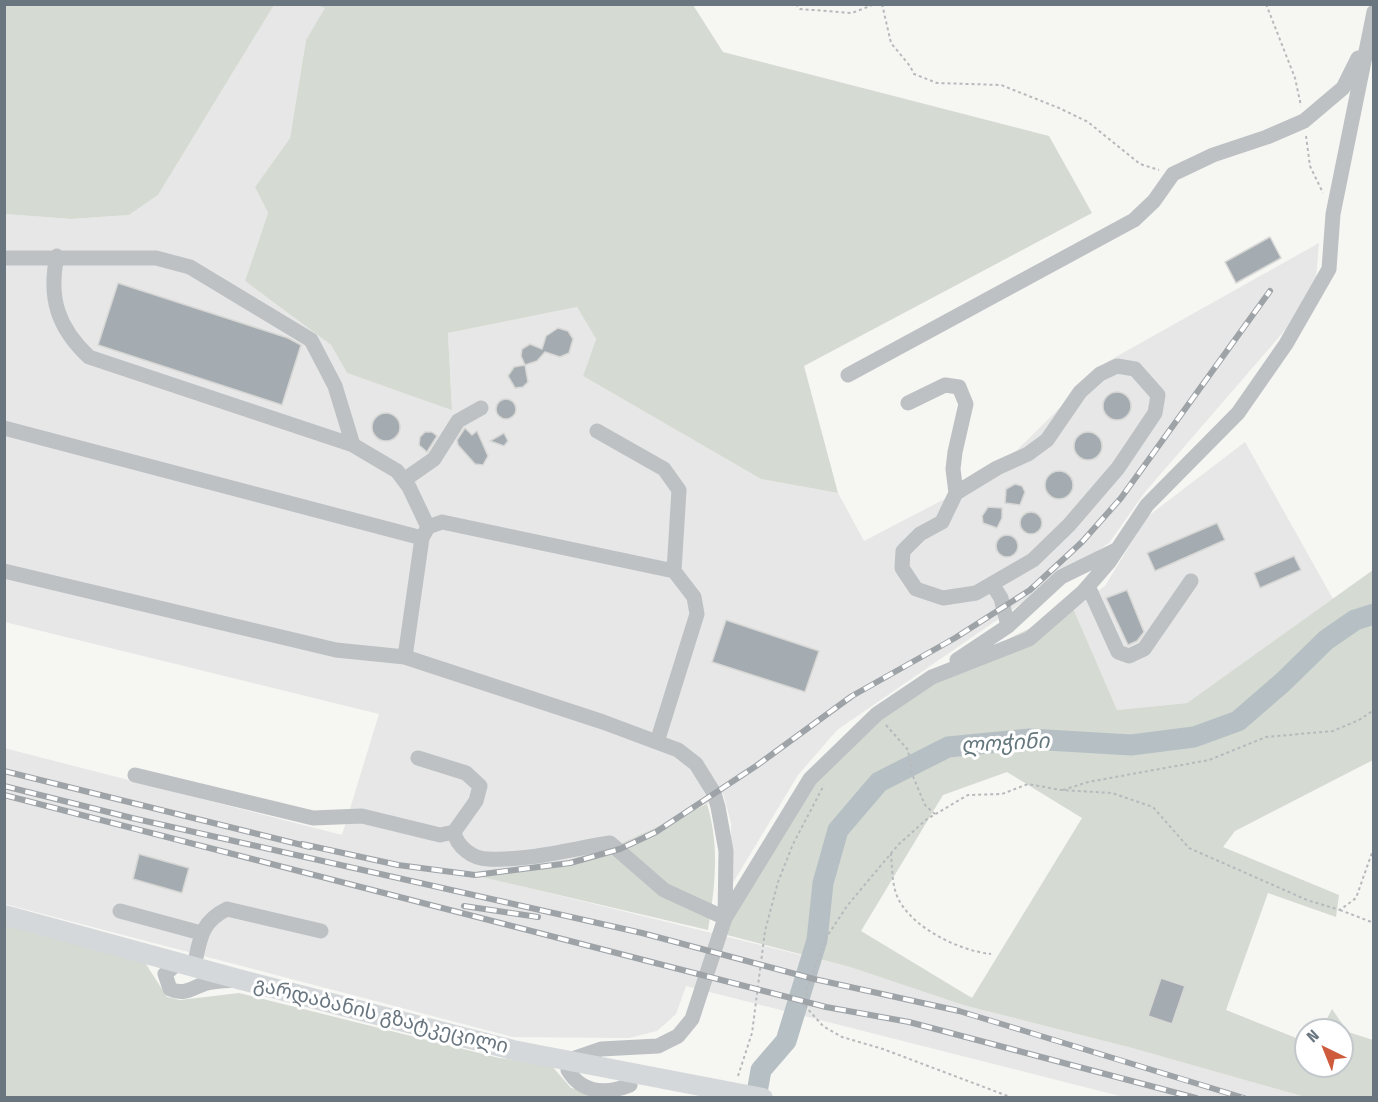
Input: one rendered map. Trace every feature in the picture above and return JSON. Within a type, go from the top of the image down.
[{"type":"main road","name":"გარდაბანის გზატკეცილი","points":[[4,915],[238,979],[513,1050],[569,1060],[632,1085],[663,1079],[763,1098]]},
{"type":"street","points":[[932,677],[1029,639],[1088,586],[1118,549],[1147,505],[1238,413],[1286,344],[1329,269],[1333,214],[1374,12]]},
{"type":"street","points":[[848,375],[1134,220],[1154,201],[1173,174],[1213,155],[1267,137],[1304,120],[1343,88],[1372,30]]},
{"type":"street","points":[[4,258],[57,256],[156,258],[190,267],[311,340],[335,386],[353,446]]},
{"type":"street","points":[[57,256],[53,274],[54,294],[60,318],[69,338],[89,357],[353,446],[397,471],[404,480],[425,533],[405,657]]},
{"type":"street","points":[[1117,366],[1135,369],[1158,395],[1155,413],[1118,468],[1069,525],[1034,560],[976,593],[943,598],[916,589],[902,568],[903,551],[920,534],[942,522],[956,494],[997,468],[1028,454],[1047,440],[1080,392],[1100,374],[1117,366]]},
{"type":"street","points":[[909,403],[945,385],[959,387],[966,404],[955,452],[953,470],[956,494]]},
{"type":"street","points":[[404,480],[434,459],[458,421],[481,408]]},
{"type":"street","points":[[4,428],[425,533],[442,522],[674,571],[694,597],[697,614],[657,742]]},
{"type":"street","points":[[597,431],[664,469],[679,490],[674,571]]},
{"type":"street","points":[[569,1060],[601,1049],[657,1046],[678,1036],[692,1019],[724,918],[810,779],[842,744],[877,714],[1008,626],[1061,578],[1118,549]]},
{"type":"street","points":[[4,571],[336,650],[405,657],[657,742],[688,757],[714,793],[726,851],[724,918]]},
{"type":"street","points":[[1088,586],[1118,652],[1129,656],[1144,649],[1191,581]]},
{"type":"street","points":[[992,584],[1001,598],[1008,626]]},
{"type":"street","points":[[135,775],[303,816],[362,816],[440,835],[454,832],[476,801],[480,786],[466,772],[418,758]]},
{"type":"street","points":[[454,832],[456,840],[468,852],[488,859],[544,854],[610,843],[664,890],[724,918]]},
{"type":"street","points":[[238,979],[206,983],[186,992],[177,992],[170,989],[165,974],[186,965],[211,916],[226,909],[321,931]]},
{"type":"street","points":[[120,911],[201,933]]},
{"type":"path","points":[[796,4],[800,9],[852,13],[875,4]]},
{"type":"path","points":[[882,4],[891,43],[914,74],[937,83],[1001,85],[1088,122],[1140,164],[1173,174]]},
{"type":"path","points":[[1061,790],[1088,782],[1209,760],[1266,737],[1334,731],[1359,720],[1374,710]]},
{"type":"path","points":[[877,714],[908,750],[912,774],[925,805],[935,814]]},
{"type":"path","points":[[737,1077],[752,1033],[765,931],[778,882],[793,844],[828,775]]},
{"type":"path","points":[[1013,1098],[884,1049],[842,1037],[823,1026],[807,1007],[807,989],[826,938],[847,906],[891,853],[935,814],[968,795],[1002,794],[1028,784],[1061,790],[1112,793],[1153,807],[1189,848],[1307,900],[1374,923]]},
{"type":"path","points":[[1340,910],[1356,898],[1374,847]]},
{"type":"path","points":[[891,853],[895,891],[904,907],[945,942],[972,952],[991,954]]},
{"type":"shaded area","points":[[4,5],[274,5],[158,195],[129,215],[71,219],[5,214]]},
{"type":"shaded area","points":[[274,5],[316,5],[326,8],[306,40],[290,138],[255,187],[268,213],[245,281],[331,345],[347,373],[452,409],[448,333],[577,307],[596,339],[583,376],[761,479],[838,493],[864,541],[993,474],[1105,363],[1319,243],[1316,277],[1286,329],[1145,492],[1109,543],[837,730],[798,775],[731,886],[731,823],[723,793],[707,804],[578,863],[484,877],[850,967],[963,1005],[1132,1048],[1305,1097],[1124,1097],[686,986],[676,1014],[657,1031],[629,1038],[513,1037],[5,904],[4,748],[342,835],[379,714],[5,622],[5,214],[71,219],[129,215],[158,195]]},
{"type":"shaded area","points":[[316,5],[693,5],[723,52],[1049,136],[1092,213],[804,366],[838,493],[761,479],[583,376],[596,339],[577,307],[448,333],[452,410],[347,373],[331,345],[245,281],[268,213],[255,187],[290,138],[306,40],[325,8]]},
{"type":"shaded area","points":[[1245,442],[1333,599],[1187,703],[1117,710],[1073,608],[1105,586],[1147,517]]},
{"type":"shaded area","points":[[1373,570],[1373,760],[1235,831],[1223,847],[1339,895],[1336,917],[1268,893],[1226,1010],[1294,1037],[1294,1078],[1354,1078],[1354,1034],[1373,1040],[1373,1097],[1305,1097],[1132,1048],[963,1005],[850,967],[727,935],[733,915],[815,784],[866,732],[913,694],[1012,637],[1073,608],[1117,710],[1187,703]],"holes":[[[1007,772],[1082,818],[972,998],[861,931],[943,795]]]},
{"type":"shaded area","points":[[707,804],[715,851],[713,898],[708,930],[482,877],[578,863]]},
{"type":"shaded area","points":[[4,923],[144,961],[167,997],[180,1000],[239,993],[499,1058],[551,1065],[571,1088],[615,1097],[5,1097]]},
{"type":"shaded area","points":[[1332,1009],[1338,1018],[1327,1018]]},
{"type":"building","points":[[1270,237],[1281,258],[1236,283],[1225,262]]},
{"type":"building","points":[[118,283],[288,338],[301,345],[282,405],[98,345]]},
{"type":"building","points":[[558,328],[568,331],[573,339],[569,353],[560,357],[545,352],[537,361],[525,365],[521,356],[522,349],[530,344],[542,349],[546,336]]},
{"type":"building","points":[[525,365],[528,382],[523,387],[515,388],[508,376],[514,367]]},
{"type":"building","points":[[1117,392],[1127,396],[1131,406],[1127,416],[1117,420],[1107,416],[1103,406],[1107,396]]},
{"type":"building","points":[[502,399],[510,399],[516,405],[516,413],[510,419],[502,419],[496,413],[496,405]]},
{"type":"building","points":[[386,413],[396,417],[400,427],[396,437],[386,441],[376,437],[372,427],[376,417]]},
{"type":"building","points":[[465,428],[472,435],[477,431],[488,456],[483,465],[475,464],[458,445],[457,440]]},
{"type":"building","points":[[425,432],[432,432],[437,436],[427,452],[419,445],[420,437]]},
{"type":"building","points":[[1088,432],[1098,436],[1102,446],[1098,456],[1088,460],[1078,456],[1074,446],[1078,436]]},
{"type":"building","points":[[504,433],[508,441],[504,446],[490,441]]},
{"type":"building","points":[[1059,471],[1069,475],[1073,485],[1069,495],[1059,499],[1049,495],[1045,485],[1049,475]]},
{"type":"building","points":[[1015,484],[1022,486],[1025,492],[1020,505],[1005,503],[1006,489]]},
{"type":"building","points":[[988,507],[1002,508],[1002,518],[997,528],[983,523],[982,516]]},
{"type":"building","points":[[1031,512],[1041,519],[1042,523],[1035,533],[1031,534],[1021,527],[1020,523],[1027,513]]},
{"type":"building","points":[[1217,523],[1225,540],[1155,571],[1147,553]]},
{"type":"building","points":[[1007,535],[1017,542],[1018,546],[1011,556],[1007,557],[997,550],[996,546],[1003,536]]},
{"type":"building","points":[[1294,556],[1301,570],[1260,588],[1254,573]]},
{"type":"building","points":[[1127,590],[1144,632],[1137,641],[1128,645],[1106,598]]},
{"type":"building","points":[[726,620],[819,651],[805,692],[712,662]]},
{"type":"building","points":[[139,854],[189,868],[182,893],[133,879]]},
{"type":"building","points":[[1161,978],[1185,986],[1172,1024],[1148,1016]]},
{"type":"waterway","name":"ლოჭინი","points":[[756,1098],[761,1070],[786,1041],[817,940],[823,883],[838,830],[879,782],[948,747],[1030,739],[1131,745],[1194,737],[1238,721],[1326,640],[1355,620],[1374,614]]},
{"type":"railway","points":[[302,844],[398,865],[475,875],[570,863],[620,849],[656,832],[756,766],[852,696],[955,638],[1030,590],[1082,542],[1121,498],[1270,291]]},
{"type":"railway","points":[[4,771],[310,847]]},
{"type":"railway","points":[[4,786],[132,818],[642,933],[814,979],[959,1011],[1244,1098]]},
{"type":"railway","points":[[4,795],[826,1007],[909,1022],[1196,1098]]},
{"type":"railway","points":[[464,906],[538,917]]}]
